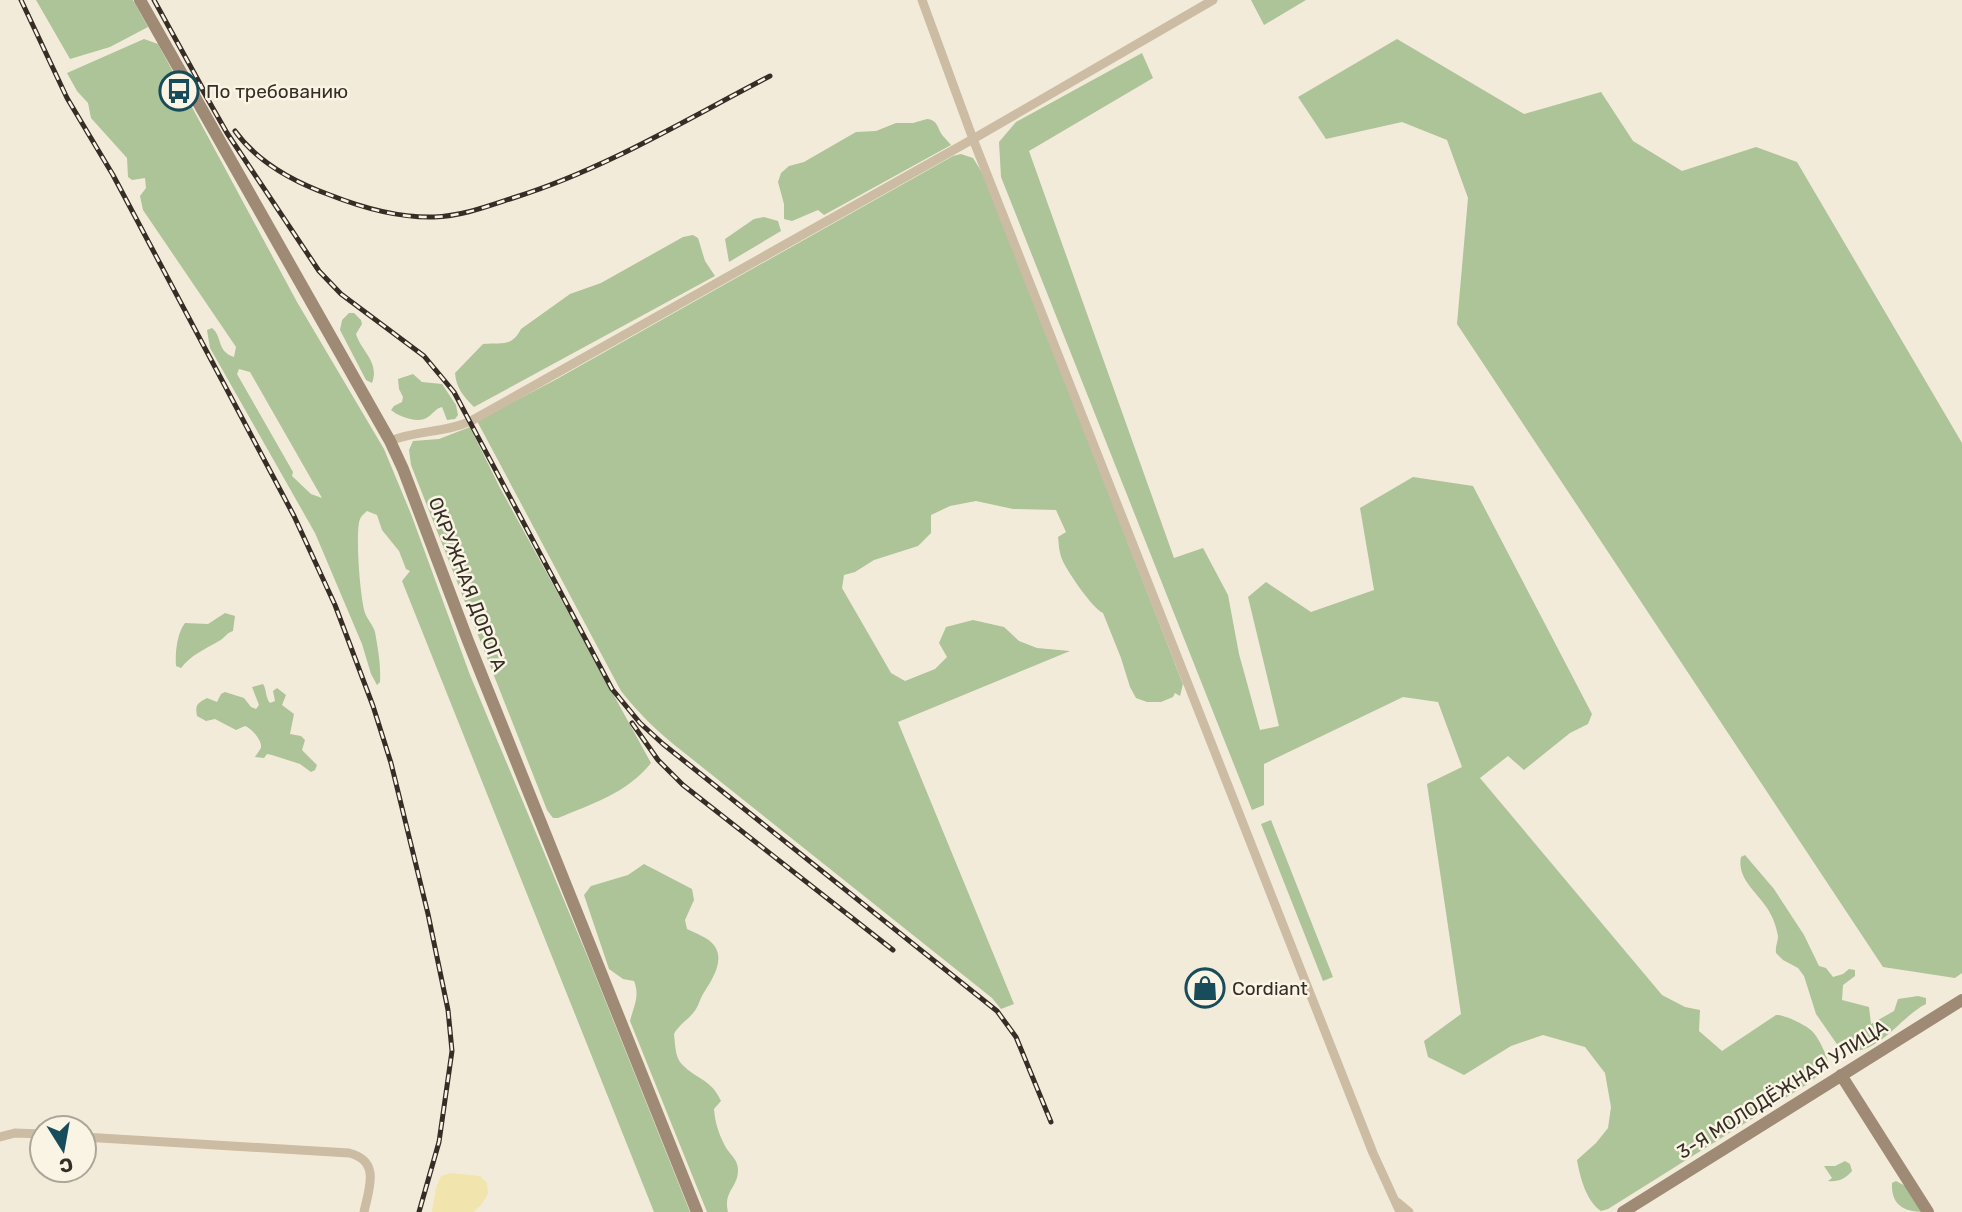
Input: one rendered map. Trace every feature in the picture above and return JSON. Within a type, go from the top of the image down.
[{"type":"main road","name":"ОКРУЖНАЯ ДОРОГА","points":[[140,0],[390,441],[697,1212]]},
{"type":"main road","name":"3-Я МОЛОДЁЖНАЯ УЛИЦА","points":[[1623,1212],[1962,1000]]},
{"type":"main road","points":[[1841,1075],[1928,1212]]},
{"type":"street","points":[[922,0],[973,139],[1373,1153],[1400,1212]]},
{"type":"street","points":[[390,441],[416,433],[457,428],[471,421],[973,139],[1213,0]]},
{"type":"street","points":[[0,1136],[28,1133]]},
{"type":"street","points":[[98,1138],[349,1153],[361,1156],[368,1164],[371,1179],[364,1212]]},
{"type":"street","points":[[1396,1200],[1409,1212]]},
{"type":"green space","points":[[36,0],[133,0],[148,27],[110,47],[70,59]]},
{"type":"green space","points":[[1251,0],[1306,0],[1264,25]]},
{"type":"green space","points":[[144,39],[158,44],[297,302],[384,449],[411,514],[470,675],[690,1212],[654,1212],[402,581],[410,571],[406,569],[399,551],[382,530],[377,515],[367,511],[359,526],[359,565],[363,605],[375,632],[378,651],[380,682],[377,685],[315,533],[210,348],[207,330],[212,328],[222,348],[234,357],[236,347],[143,210],[140,196],[146,188],[145,178],[132,180],[128,177],[127,158],[91,118],[88,103],[77,91],[67,73]],"holes":[[[239,369],[250,372],[322,498],[311,494],[292,476],[293,472],[237,374]]]},
{"type":"green space","points":[[1397,39],[1524,114],[1601,92],[1633,141],[1682,171],[1756,147],[1797,162],[1962,443],[1962,973],[1955,978],[1883,967],[1457,324],[1468,198],[1447,140],[1402,122],[1326,139],[1298,97]]},
{"type":"green space","points":[[1142,53],[1153,78],[1029,151],[1174,558],[1203,548],[1228,595],[1239,654],[1260,730],[1279,726],[1248,597],[1266,582],[1311,612],[1374,590],[1360,508],[1413,477],[1473,486],[1592,714],[1588,724],[1570,733],[1524,770],[1508,756],[1480,778],[1662,995],[1685,1007],[1700,1010],[1699,1031],[1722,1051],[1779,1015],[1812,1031],[1825,1053],[1829,1067],[1806,1085],[1608,1209],[1601,1211],[1591,1201],[1577,1160],[1608,1128],[1611,1107],[1605,1073],[1585,1047],[1543,1035],[1511,1046],[1464,1075],[1428,1057],[1424,1041],[1461,1014],[1427,784],[1462,767],[1438,702],[1403,697],[1264,764],[1264,805],[1252,810],[1001,177],[999,142],[1016,122]]},
{"type":"green space","points":[[927,119],[936,123],[951,145],[824,215],[818,210],[792,221],[784,219],[784,204],[778,182],[781,173],[789,166],[804,162],[856,132],[876,131],[896,123],[913,123]]},
{"type":"green space","points":[[961,154],[973,158],[986,179],[1183,684],[1180,696],[1175,693],[1173,697],[1161,702],[1147,702],[1136,698],[1103,613],[1080,589],[1062,559],[1058,537],[1066,532],[1056,510],[1013,509],[976,501],[950,506],[931,515],[931,533],[918,546],[874,560],[855,572],[844,575],[842,588],[891,673],[905,681],[935,669],[947,657],[939,643],[946,627],[973,620],[1004,627],[1019,641],[1037,648],[1070,651],[898,722],[1014,1004],[1001,1009],[992,998],[674,744],[635,708],[621,691],[477,421],[555,380],[953,156]]},
{"type":"green space","points":[[764,217],[778,221],[781,231],[729,262],[725,239],[754,219]]},
{"type":"green space","points":[[693,235],[698,238],[705,261],[715,276],[474,407],[461,392],[455,373],[483,344],[509,342],[521,329],[570,294],[601,283],[683,237]]},
{"type":"green space","points":[[349,313],[354,313],[361,320],[362,324],[356,334],[374,369],[372,383],[366,380],[340,330],[342,320]]},
{"type":"green space","points":[[413,374],[422,382],[442,384],[456,405],[458,415],[455,419],[447,420],[442,407],[420,420],[404,417],[391,410],[402,402],[398,379]]},
{"type":"green space","points":[[470,427],[499,486],[651,763],[620,790],[558,818],[553,818],[547,810],[411,465],[409,450],[413,441],[439,439]]},
{"type":"green space","points":[[225,613],[235,616],[233,631],[194,656],[181,668],[176,666],[177,643],[185,623],[208,624]]},
{"type":"green space","points":[[263,684],[270,703],[275,701],[273,691],[277,688],[286,695],[282,705],[294,714],[290,734],[301,736],[305,740],[302,750],[317,765],[315,770],[311,772],[300,764],[272,755],[255,757],[261,744],[247,727],[236,730],[215,719],[206,721],[197,716],[199,703],[207,698],[217,702],[225,692],[244,698],[256,709],[259,705],[252,687]]},
{"type":"green space","points":[[1271,820],[1333,977],[1323,981],[1261,824]]},
{"type":"green space","points":[[1745,855],[1774,889],[1804,935],[1819,966],[1826,968],[1833,977],[1849,969],[1855,970],[1855,976],[1843,985],[1842,1000],[1869,1007],[1871,1024],[1894,1011],[1898,999],[1918,996],[1926,998],[1926,1004],[1866,1049],[1841,1050],[1816,1014],[1804,976],[1798,968],[1776,953],[1778,936],[1773,920],[1742,873],[1741,857]]},
{"type":"green space","points":[[644,864],[692,889],[694,900],[685,920],[687,929],[710,941],[718,955],[714,976],[696,1009],[674,1034],[680,1062],[707,1083],[721,1101],[714,1109],[716,1124],[725,1146],[737,1163],[738,1170],[727,1199],[728,1212],[707,1212],[630,1021],[635,1005],[636,986],[634,981],[623,979],[609,969],[584,895],[591,886],[628,875]]},
{"type":"green space","points":[[1845,1161],[1850,1164],[1852,1171],[1842,1179],[1828,1181],[1832,1178],[1824,1166],[1835,1166]]},
{"type":"green space","points":[[1896,1181],[1909,1188],[1926,1212],[1912,1211],[1897,1203],[1892,1191],[1892,1183]]},
{"type":"sand","points":[[450,1173],[480,1176],[487,1183],[488,1194],[473,1212],[432,1212],[441,1176]]},
{"type":"railway","points":[[21,0],[67,98],[113,175],[294,516],[335,605],[373,706],[391,763],[428,914],[448,1010],[452,1051],[439,1142],[419,1212]]},
{"type":"railway","points":[[154,0],[203,89]]},
{"type":"railway","points":[[235,131],[254,153],[266,162],[317,190],[381,211],[407,216],[445,216],[485,207],[582,172],[770,76]]},
{"type":"railway","points":[[198,82],[227,133],[319,271],[341,294],[424,356],[454,392],[612,689],[640,723],[663,744],[997,1011],[1016,1037],[1051,1122]]},
{"type":"railway","points":[[632,723],[658,760],[683,785],[893,950]]},
{"type":"place","name":"По требованию","points":[[179,91]]},
{"type":"place","name":"Cordiant","points":[[1205,988]]}]
